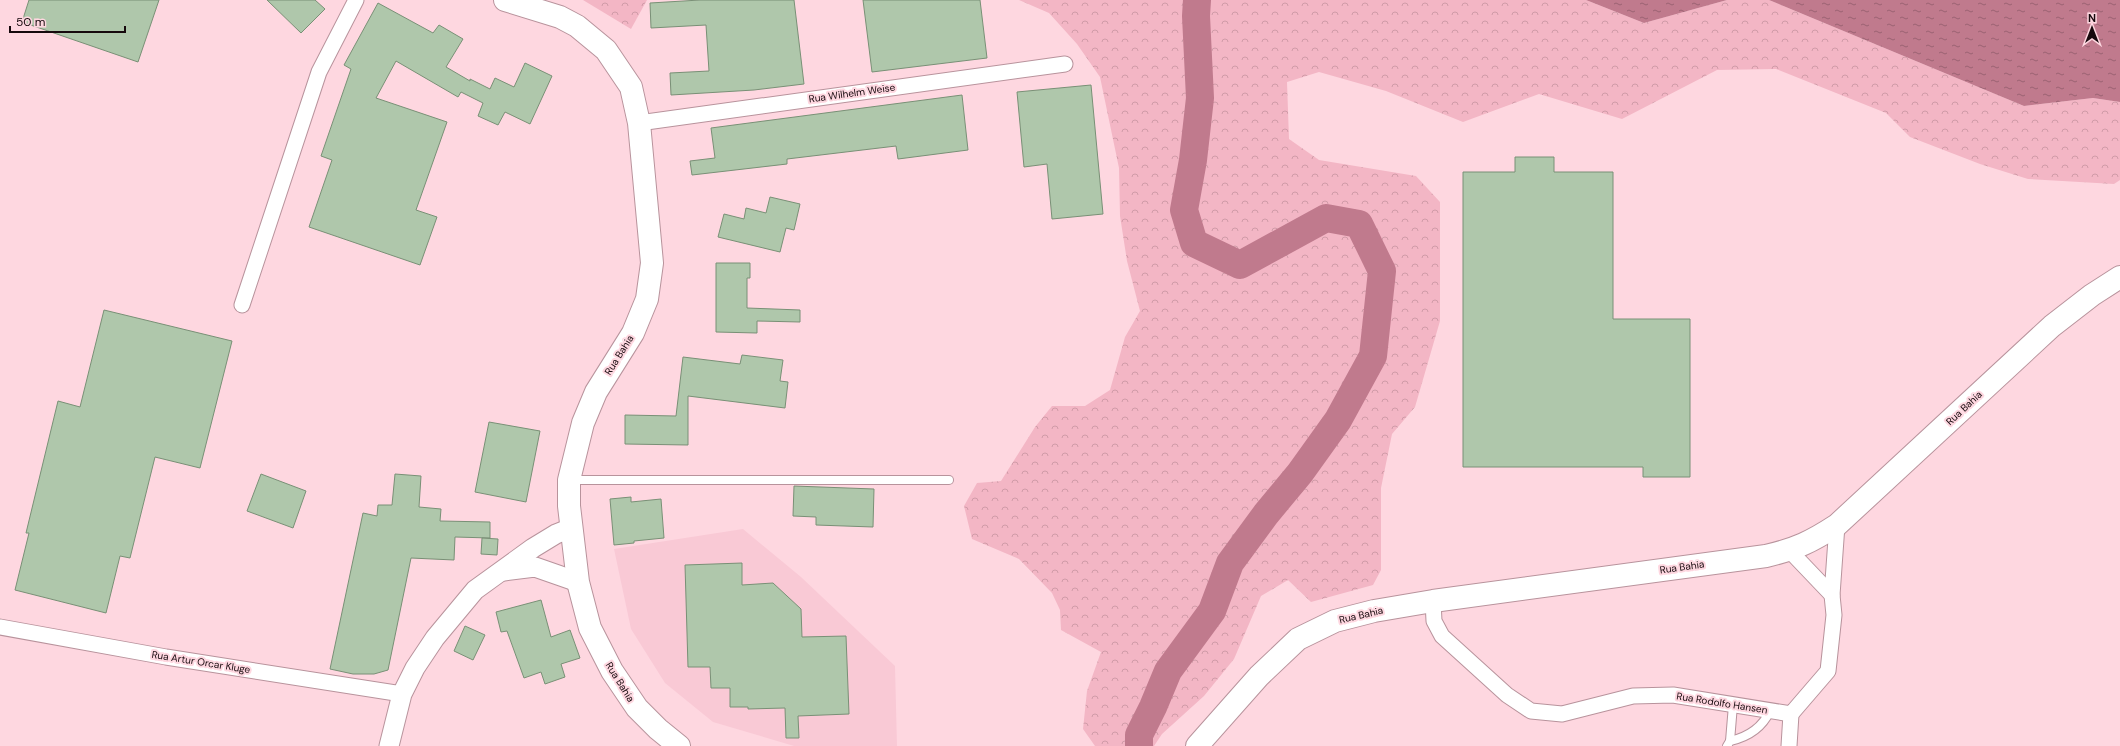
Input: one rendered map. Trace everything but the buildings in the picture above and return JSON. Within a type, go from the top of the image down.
[{"type":"main road","name":"Rua Bahia","points":[[505,0],[560,17],[577,26],[606,50],[631,87],[639,123],[652,263],[647,299],[633,333],[596,392],[582,423],[569,480],[571,528],[578,582],[590,628],[612,671],[637,708],[658,729],[679,746]]},
{"type":"main road","name":"Rua Bahia","points":[[1202,744],[1259,676],[1298,639],[1335,621],[1374,611],[1432,601],[1766,556],[1790,551],[1812,542],[1837,525],[2052,326],[2092,295],[2120,277]]},
{"type":"street","points":[[242,305],[319,72],[356,0]]},
{"type":"street","name":"Rua Wilhelm Weise","points":[[639,123],[1065,64]]},
{"type":"street","points":[[1789,746],[1791,714],[1828,671],[1834,615],[1832,595],[1837,525]]},
{"type":"street","points":[[388,746],[402,694],[415,668],[435,638],[475,590],[533,548],[556,534],[571,528]]},
{"type":"street","points":[[533,548],[535,567]]},
{"type":"street","points":[[1790,551],[1832,595]]},
{"type":"street","points":[[500,571],[535,567],[578,582]]},
{"type":"street","name":"Rua Rodolfo Hansen","points":[[1432,601],[1434,621],[1442,636],[1507,695],[1531,711],[1562,714],[1634,696],[1673,695],[1791,714]]},
{"type":"street","name":"Rua Artur Orcar Kluge","points":[[0,627],[166,656],[402,694]]},
{"type":"lane","points":[[569,480],[949,480]]},
{"type":"lane","points":[[1733,705],[1729,743],[1746,737],[1766,719],[1770,711]]},
{"type":"shaded area","points":[[743,529],[801,577],[895,666],[897,746],[794,746],[713,722],[665,683],[631,629],[614,549]]},
{"type":"green space","points":[[583,0],[647,0],[631,29]]},
{"type":"green space","points":[[1019,0],[1586,0],[1644,23],[1727,0],[1769,0],[2024,106],[2093,98],[2120,102],[2120,180],[2114,184],[2028,179],[1980,164],[1910,137],[1886,113],[1776,69],[1717,70],[1622,119],[1539,94],[1463,122],[1386,91],[1319,72],[1287,82],[1289,139],[1319,160],[1416,176],[1440,202],[1440,321],[1415,407],[1392,434],[1381,488],[1381,570],[1373,585],[1311,602],[1288,580],[1261,596],[1234,659],[1204,696],[1162,734],[1154,746],[1095,746],[1083,729],[1087,691],[1101,652],[1061,630],[1060,610],[1052,593],[1019,559],[972,539],[964,506],[977,483],[1001,481],[1035,427],[1052,406],[1085,406],[1110,390],[1125,337],[1140,311],[1127,261],[1120,216],[1119,168],[1100,77],[1077,44],[1049,13]]},
{"type":"water","points":[[1586,0],[1727,0],[1644,23]]},
{"type":"water","points":[[1769,0],[2120,0],[2120,102],[2093,98],[2024,106]]},
{"type":"waterway","points":[[1139,746],[1139,735],[1168,671],[1212,611],[1230,563],[1266,514],[1300,473],[1338,420],[1373,356],[1382,271],[1359,224],[1326,218],[1240,265],[1194,243],[1184,210],[1193,160],[1200,98],[1196,16],[1197,0]]}]
